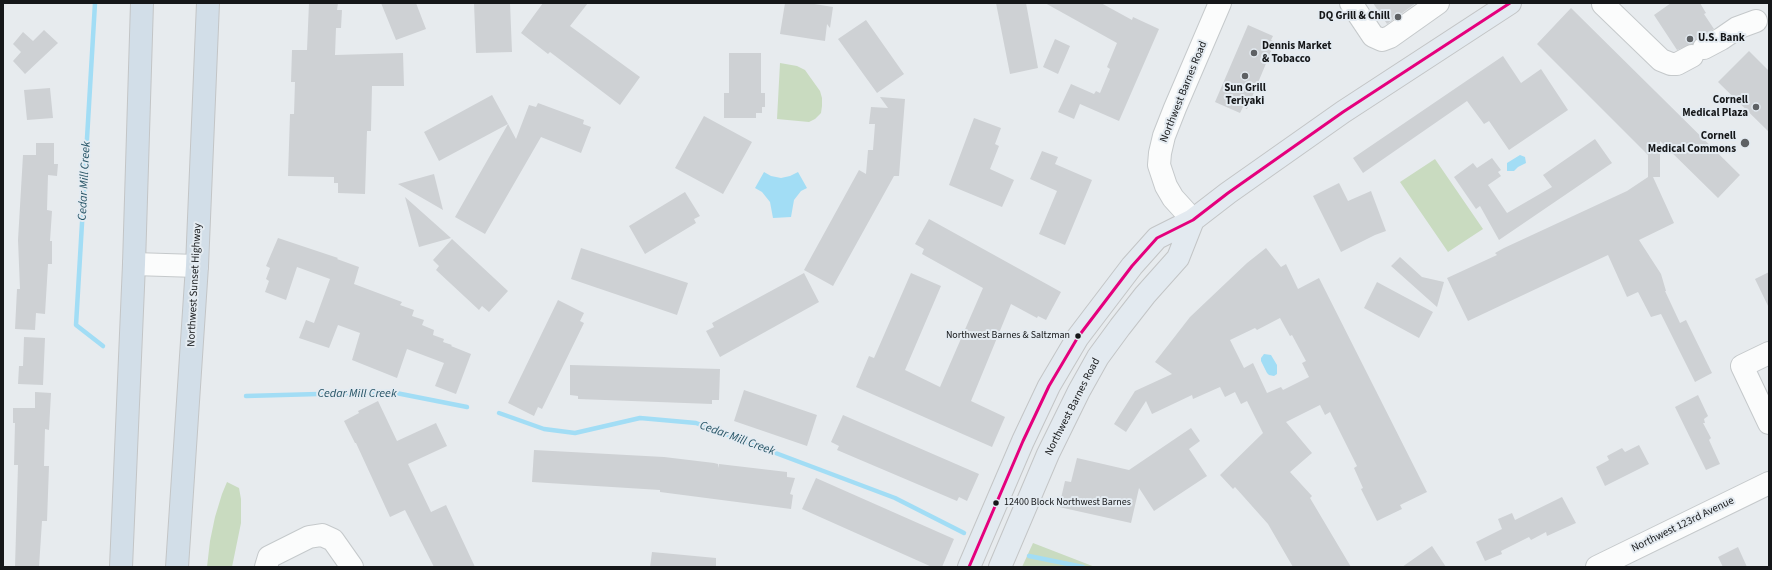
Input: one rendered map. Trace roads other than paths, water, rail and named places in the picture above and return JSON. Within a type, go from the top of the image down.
[{"type":"highway","points":[[121,567],[134,264],[142,3]]},
{"type":"highway","name":"Northwest Sunset Highway","points":[[177,567],[197,266],[208,3]]},
{"type":"main road","points":[[969,567],[1023,441],[1049,386],[1078,337],[1132,266],[1157,238],[1193,220],[1228,193],[1343,112],[1510,3]]},
{"type":"main road","name":"Northwest Barnes Road","points":[[1000,567],[1048,454],[1079,391],[1098,357],[1120,327],[1145,294],[1178,258],[1193,220]]},
{"type":"street","name":"Northwest Barnes Road","points":[[1193,220],[1173,198],[1166,186],[1160,165],[1160,153],[1164,136],[1175,108],[1220,3]]},
{"type":"street","points":[[1351,3],[1373,36],[1382,40],[1390,37],[1438,3]]},
{"type":"street","points":[[1603,4],[1661,60],[1671,64],[1677,64],[1704,52],[1737,28],[1756,21]]},
{"type":"street","points":[[134,264],[197,266]]},
{"type":"street","points":[[1769,353],[1742,366],[1769,423]]},
{"type":"street","name":"Northwest 123rd Avenue","points":[[1597,567],[1618,562],[1769,483]]},
{"type":"street","points":[[266,567],[269,557],[309,537],[322,535],[332,540],[352,567]]},
{"type":"water","points":[[1520,155],[1525,157],[1526,163],[1514,171],[1507,171],[1507,163]]},
{"type":"water","points":[[764,172],[771,176],[781,178],[798,172],[807,188],[801,191],[794,200],[791,217],[773,218],[770,202],[762,192],[755,188]]},
{"type":"water","points":[[1264,354],[1271,355],[1277,365],[1277,374],[1274,376],[1267,373],[1261,361]]},
{"type":"waterway","name":"Cedar Mill Creek","points":[[95,3],[76,325],[103,346]]},
{"type":"waterway","name":"Cedar Mill Creek","points":[[246,396],[391,392],[467,407]]},
{"type":"waterway","name":"Cedar Mill Creek","points":[[499,413],[544,429],[575,433],[640,418],[696,423],[895,498],[964,533]]},
{"type":"waterway","name":"Cedar Mill Creek","points":[[1029,556],[1083,567]]},
{"type":"place","name":"DQ Grill & Chill","points":[[1398,17]]},
{"type":"place","name":"U.S. Bank","points":[[1690,39]]},
{"type":"place","name":"Dennis Market & Tobacco","points":[[1254,53]]},
{"type":"place","name":"Sun Grill Teriyaki","points":[[1245,76]]},
{"type":"place","name":"Cornell Medical Plaza","points":[[1756,107]]},
{"type":"place","name":"Cornell Medical Commons","points":[[1745,143]]},
{"type":"place","name":"Northwest Barnes & Saltzman","points":[[1078,336]]},
{"type":"place","name":"12400 Block Northwest Barnes","points":[[996,503]]}]
